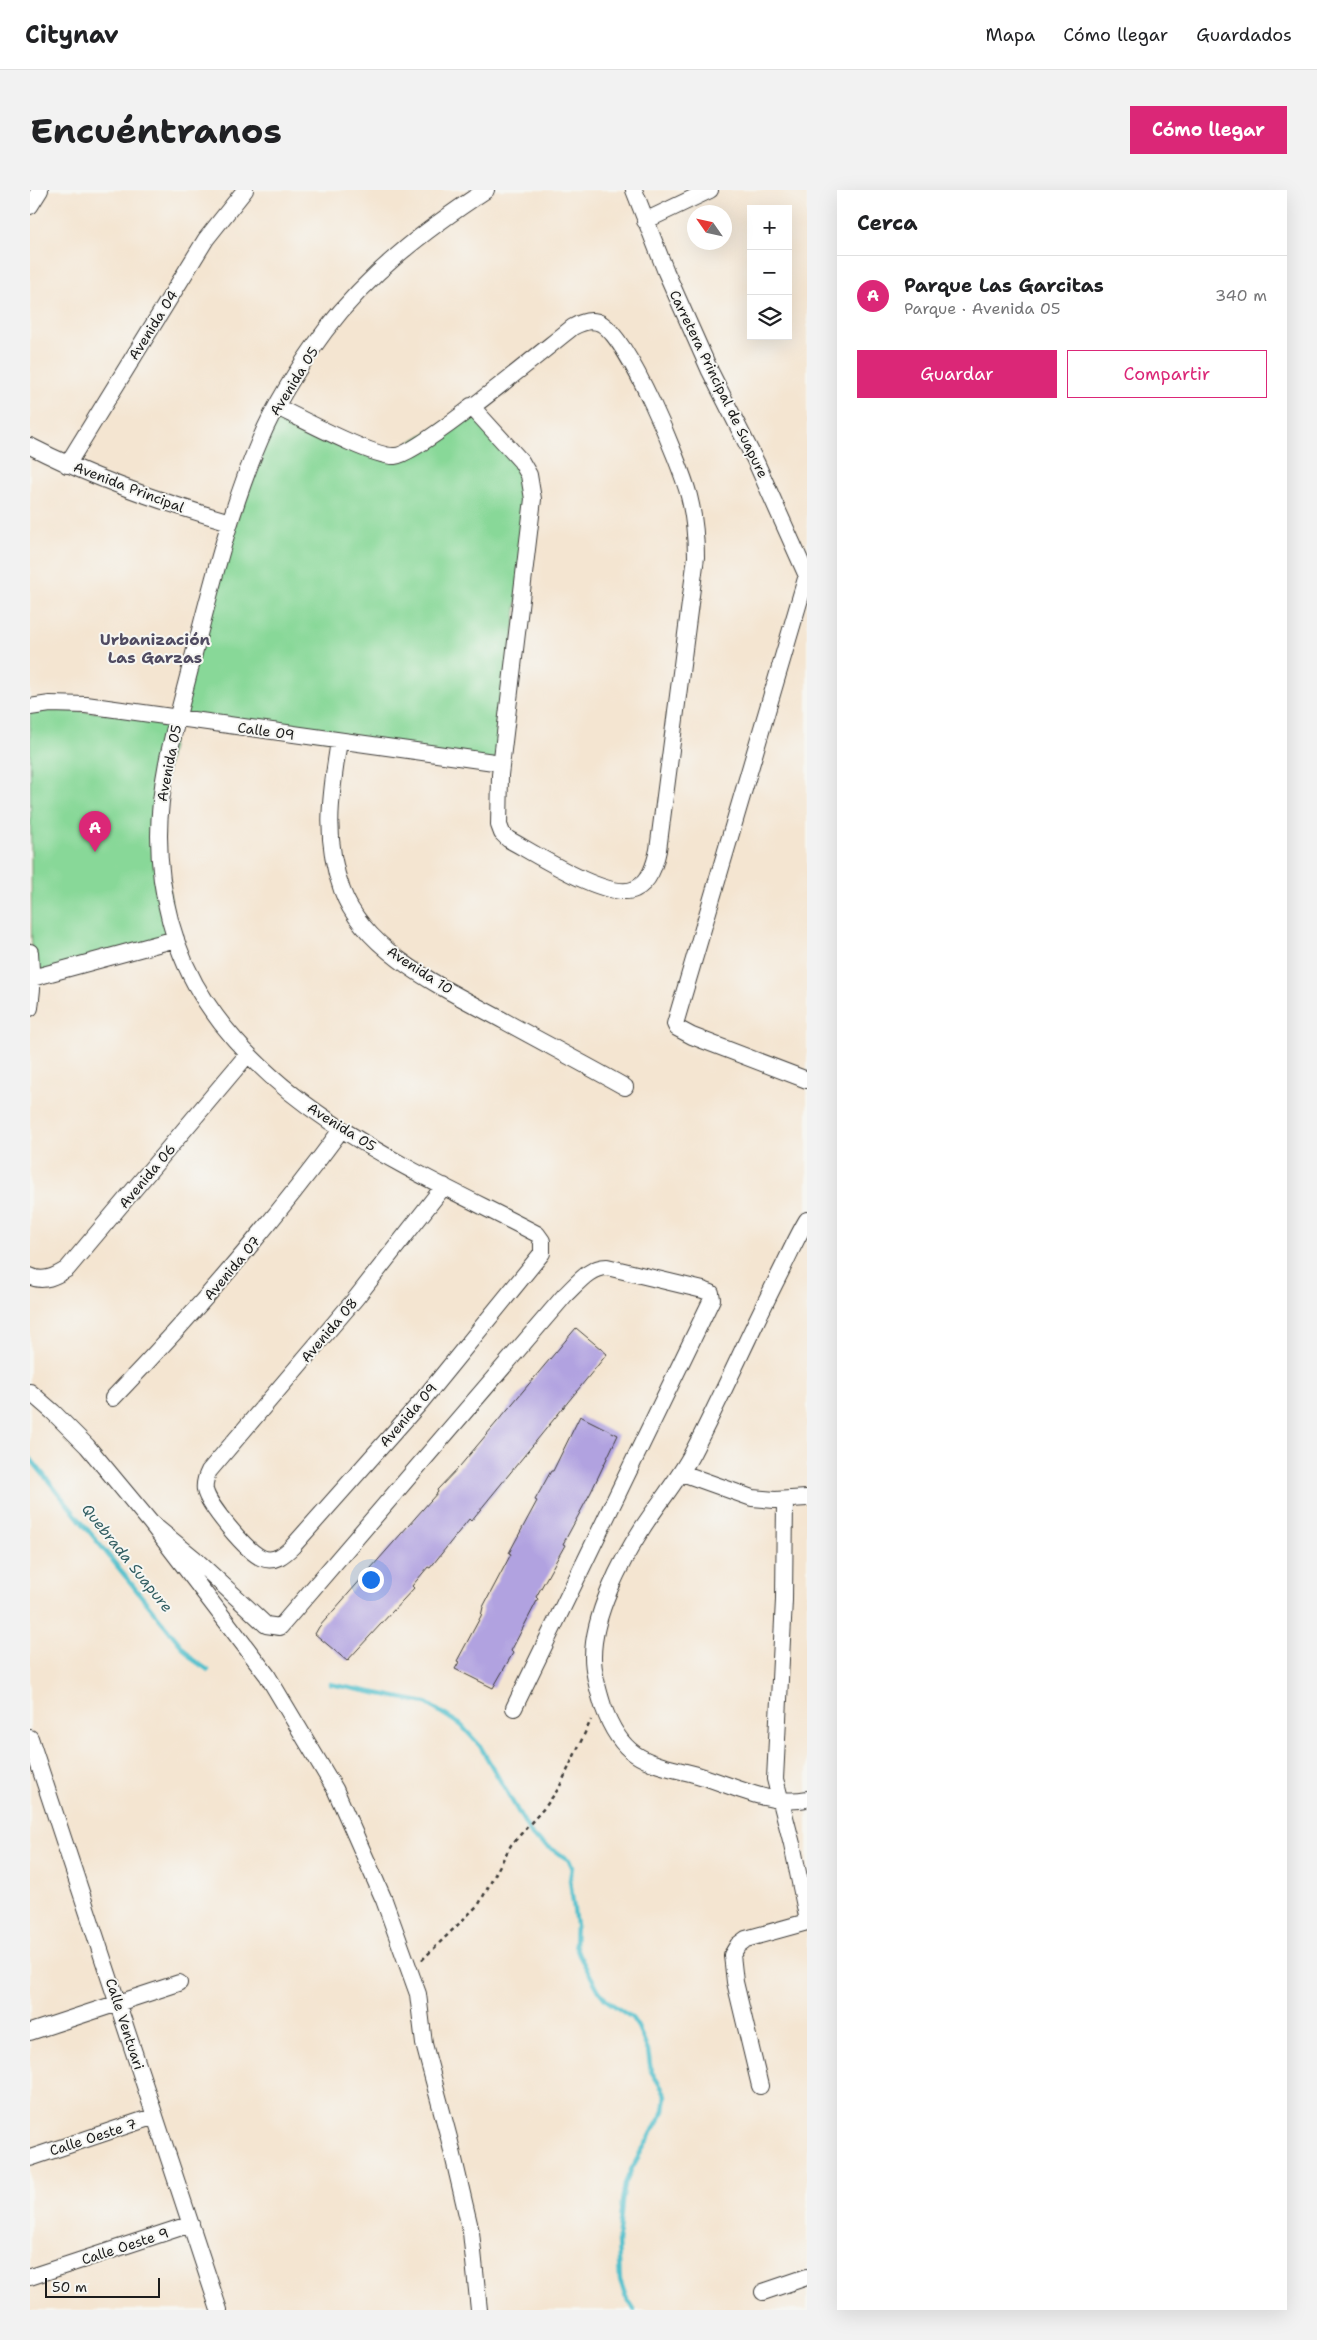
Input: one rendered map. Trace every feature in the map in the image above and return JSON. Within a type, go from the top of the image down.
[{"type":"street","points":[[30,206],[40,190]]},
{"type":"street","name":"Avenida 04","points":[[68,465],[206,239],[245,190]]},
{"type":"street","name":"Avenida 05","points":[[486,190],[418,237],[369,280],[324,332],[277,406],[261,437],[244,478],[230,522],[177,719],[163,788],[159,837],[163,883],[176,939],[190,976],[221,1024],[248,1054],[288,1091],[341,1130],[537,1234],[542,1241],[542,1253]]},
{"type":"street","name":"Carretera Principal de Suapure","points":[[634,190],[645,221],[710,371],[756,462],[807,576]]},
{"type":"street","points":[[645,221],[710,190]]},
{"type":"street","points":[[277,406],[372,452],[386,456],[397,456],[408,452],[433,435],[573,327],[583,322],[593,320],[602,324],[627,353],[672,447],[688,495],[696,542],[694,584],[675,704],[664,816],[654,865],[643,884],[627,892],[601,887],[508,839],[502,833],[499,825],[501,763],[533,499],[529,475],[521,461],[471,406]]},
{"type":"street","name":"Avenida Principal","points":[[30,446],[68,465],[136,492],[230,522]]},
{"type":"street","points":[[807,576],[675,1024],[677,1028],[692,1036],[807,1080]]},
{"type":"street","name":"Calle 09","points":[[30,707],[50,704],[72,704],[501,763]]},
{"type":"street","name":"Avenida 10","points":[[339,741],[329,807],[329,824],[335,867],[342,891],[357,918],[373,937],[404,963],[472,1003],[626,1087]]},
{"type":"street","points":[[32,978],[176,939]]},
{"type":"street","points":[[30,952],[32,978],[30,1008]]},
{"type":"street","name":"Avenida 06","points":[[32,1277],[48,1278],[67,1269],[248,1054]]},
{"type":"street","name":"Avenida 07","points":[[113,1398],[170,1340],[246,1252],[341,1130]]},
{"type":"street","name":"Avenida 08","points":[[262,1558],[243,1542],[208,1498],[205,1484],[209,1471],[356,1298],[444,1186]]},
{"type":"street","points":[[807,1220],[682,1473],[632,1544],[606,1599],[596,1628],[592,1656],[594,1675],[608,1719],[629,1750],[649,1763],[706,1777],[779,1800],[792,1802],[807,1799]]},
{"type":"street","name":"Avenida 09","points":[[262,1558],[276,1559],[284,1556],[420,1403],[542,1253]]},
{"type":"street","points":[[151,1522],[195,1559],[266,1625],[280,1627],[565,1295],[585,1275],[597,1267],[607,1267],[703,1290],[711,1294],[712,1299],[514,1708]]},
{"type":"street","points":[[30,1392],[87,1446],[151,1522],[267,1675],[335,1789],[384,1900],[418,1994],[424,2044],[471,2232],[479,2310]]},
{"type":"street","points":[[682,1473],[752,1498],[785,1500],[807,1498]]},
{"type":"street","points":[[785,1500],[784,1600],[775,1779],[779,1800],[788,1827],[807,1916]]},
{"type":"street","name":"Calle Ventuari","points":[[30,1738],[220,2310]]},
{"type":"street","points":[[760,2086],[735,1982],[732,1955],[738,1945],[746,1939],[807,1922]]},
{"type":"street","points":[[30,2032],[179,1983]]},
{"type":"street","name":"Calle Oeste 7","points":[[30,2158],[155,2116]]},
{"type":"street","name":"Calle Oeste 9","points":[[30,2277],[191,2224]]},
{"type":"street","points":[[763,2292],[807,2277]]},
{"type":"path","points":[[411,1971],[479,1904],[511,1845],[546,1806],[559,1788],[578,1752],[601,1698]]},
{"type":"green space","points":[[471,406],[529,475],[501,763],[177,719],[205,610],[277,407],[386,456]]},
{"type":"green space","points":[[30,707],[177,719],[160,813],[176,939],[32,978]]},
{"type":"building","points":[[576,1328],[607,1354],[471,1521],[469,1519],[430,1568],[428,1567],[412,1586],[414,1588],[347,1661],[315,1634],[319,1627],[438,1492],[437,1490],[460,1466]]},
{"type":"building","points":[[580,1416],[618,1435],[591,1492],[563,1544],[565,1545],[536,1597],[538,1599],[511,1651],[513,1653],[493,1688],[455,1669],[459,1662],[457,1661],[511,1554],[509,1553],[537,1501],[535,1500],[551,1471],[553,1471]]},
{"type":"waterway","name":"Quebrada Suapure","points":[[30,1458],[192,1659],[208,1670]]},
{"type":"waterway","name":"Quebrada Suapure","points":[[330,1684],[426,1703],[461,1725],[480,1746],[533,1837],[569,1860],[572,1867],[570,1880],[576,1925],[575,1944],[579,1955],[606,2000],[632,2018],[638,2027],[648,2051],[651,2071],[666,2095],[664,2111],[632,2168],[625,2184],[622,2202],[618,2242],[620,2280],[626,2297],[634,2310]]},
{"type":"place","name":"Parque Las Garcitas","points":[[95,852]]},
{"type":"district","name":"Urbanización Las Garzas","points":[[155,648]]}]
